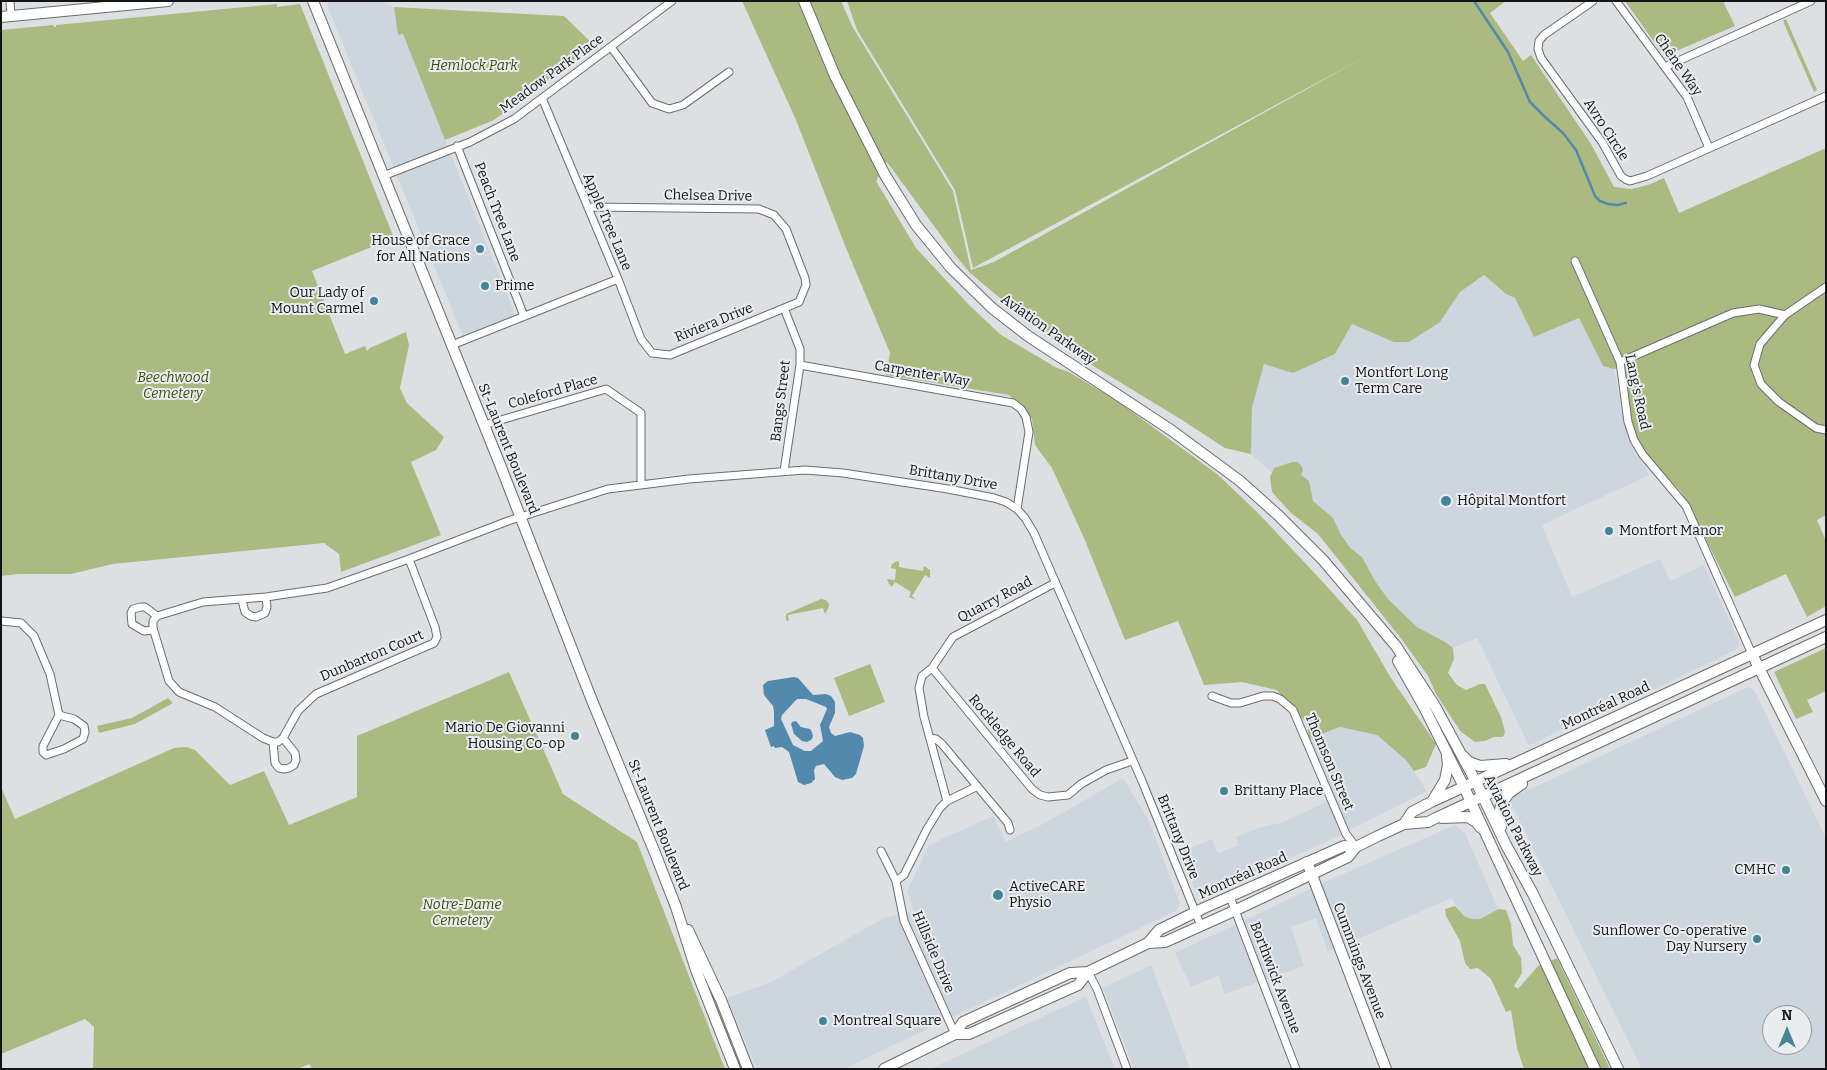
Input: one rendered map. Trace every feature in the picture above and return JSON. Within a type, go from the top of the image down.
[{"type":"main road","points":[[6,16],[168,1]]},
{"type":"main road","name":"St-Laurent Boulevard","points":[[313,1],[676,907],[721,1000],[748,1069]]},
{"type":"main road","name":"Aviation Parkway","points":[[804,1],[835,76],[885,175],[914,221],[954,272],[992,308],[1028,336],[1166,426],[1240,481],[1297,533],[1323,560],[1392,641],[1435,706],[1476,782],[1618,1069]]},
{"type":"main road","name":"Aviation Parkway","points":[[1364,607],[1402,667],[1446,750],[1594,1069]]},
{"type":"main road","name":"Montréal Road","points":[[1404,824],[1412,812],[1431,802],[1826,620]]},
{"type":"main road","name":"Montréal Road","points":[[884,1069],[955,1034],[969,1034],[1078,985],[1088,972],[1148,943],[1165,942],[1236,910],[1348,857],[1356,847],[1404,824],[1428,822],[1826,637]]},
{"type":"main road","points":[[1752,654],[1826,801]]},
{"type":"main road","points":[[1431,802],[1445,780],[1448,765],[1446,750]]},
{"type":"main road","points":[[1460,754],[1469,762],[1480,766],[1516,762]]},
{"type":"main road","points":[[1506,845],[1499,819],[1501,804],[1509,793],[1545,768]]},
{"type":"main road","points":[[1436,818],[1468,817],[1476,822],[1487,837]]},
{"type":"main road","name":"Montréal Road","points":[[1148,943],[1159,930],[1195,913],[1344,846],[1356,847]]},
{"type":"main road","name":"Cummings Avenue","points":[[1307,862],[1386,1069]]},
{"type":"main road","name":"St-Laurent Boulevard","points":[[676,907],[696,970],[735,1069]]},
{"type":"main road","points":[[724,1042],[735,1037]]},
{"type":"street","points":[[6,16],[10,1]]},
{"type":"street","name":"Meadow Park Place","points":[[383,176],[470,142],[514,119],[672,1]]},
{"type":"street","name":"Avro Circle","points":[[1593,1],[1544,35],[1539,41],[1538,49],[1541,58],[1602,142],[1621,176],[1630,181],[1647,176],[1826,96]]},
{"type":"street","name":"Chêne Way","points":[[1616,1],[1687,97],[1709,148]]},
{"type":"street","points":[[1664,67],[1811,1]]},
{"type":"street","points":[[611,47],[652,102],[669,108],[683,105],[729,72]]},
{"type":"street","name":"Apple Tree Lane","points":[[542,98],[618,279],[641,339],[652,353]]},
{"type":"street","name":"Peach Tree Lane","points":[[457,146],[524,316]]},
{"type":"street","name":"Chelsea Drive","points":[[588,207],[759,209],[774,215],[786,229],[806,285],[799,302],[784,308]]},
{"type":"street","name":"Lang's Road","points":[[1575,261],[1620,362],[1628,422],[1634,440],[1643,455],[1686,506],[1752,654]]},
{"type":"street","points":[[452,345],[618,279]]},
{"type":"street","points":[[1826,286],[1785,315],[1760,344],[1754,365],[1760,384],[1779,402],[1816,428],[1826,430]]},
{"type":"street","name":"Riviera Drive","points":[[652,353],[670,355],[784,308]]},
{"type":"street","name":"Bangs Street","points":[[784,308],[800,349],[800,365],[784,471]]},
{"type":"street","points":[[1620,362],[1733,313],[1759,309],[1785,315]]},
{"type":"street","name":"Carpenter Way","points":[[800,365],[1004,400],[1021,409],[1028,423],[1030,436],[1017,509]]},
{"type":"street","name":"Coleford Place","points":[[484,425],[606,389],[641,413],[641,484]]},
{"type":"street","name":"Brittany Drive","points":[[521,518],[608,489],[641,484],[805,470],[834,471],[1000,499],[1017,509],[1026,518],[1034,533],[1132,761],[1200,926]]},
{"type":"street","points":[[273,742],[275,763],[279,768],[289,768],[294,765],[296,753],[283,738],[278,742],[273,742],[263,738],[215,707],[179,692],[169,682],[153,630],[153,621],[157,616],[203,602],[242,600],[327,588],[508,521],[521,518]]},
{"type":"street","name":"Dunbarton Court","points":[[283,738],[298,711],[316,694],[434,643],[437,637],[435,627],[409,559]]},
{"type":"street","name":"Quarry Road","points":[[947,801],[919,688],[922,676],[932,668],[953,636],[1055,583]]},
{"type":"street","points":[[242,600],[246,612],[256,617],[265,613],[267,606],[266,597]]},
{"type":"street","points":[[153,630],[144,631],[132,624],[131,612],[140,607],[157,616]]},
{"type":"street","points":[[1,621],[21,623],[34,636],[50,674],[59,715],[42,746],[43,752],[46,755],[64,749],[83,739],[84,726],[74,719],[59,715]]},
{"type":"street","name":"Rockledge Road","points":[[932,668],[1032,789],[1040,795],[1048,797],[1068,795],[1081,784],[1106,770],[1132,761]]},
{"type":"street","name":"Thomson Street","points":[[1212,696],[1231,703],[1240,703],[1263,696],[1273,696],[1280,699],[1293,710],[1346,834],[1356,847]]},
{"type":"street","points":[[930,738],[936,739],[942,744],[1008,823],[1010,830]]},
{"type":"street","points":[[896,881],[904,875],[927,829],[940,808],[947,801],[976,787]]},
{"type":"street","name":"Hillside Drive","points":[[881,851],[896,881],[904,922],[955,1034]]},
{"type":"street","name":"Borthwick Avenue","points":[[1230,897],[1296,1069]]},
{"type":"street","points":[[1088,972],[1097,989],[1127,1069]]},
{"type":"shaded area","points":[[328,1],[381,1],[394,7],[398,35],[403,34],[515,315],[463,336],[328,8]]},
{"type":"shaded area","name":"Hôpital Montfort","points":[[1484,275],[1506,294],[1515,298],[1534,337],[1579,318],[1603,366],[1614,369],[1627,437],[1649,475],[1542,525],[1572,597],[1660,559],[1670,581],[1704,565],[1739,642],[1737,649],[1637,698],[1620,700],[1529,746],[1477,638],[1432,656],[1277,477],[1251,454],[1252,408],[1264,364],[1335,354],[1352,324],[1394,341],[1440,322],[1460,292]]},
{"type":"shaded area","points":[[1748,687],[1754,690],[1826,838],[1826,1069],[1642,1069],[1509,799]]},
{"type":"shaded area","points":[[1340,727],[1377,735],[1406,760],[1427,791],[1332,839],[1204,898],[1198,896],[1179,853],[1212,839],[1218,853],[1239,845],[1236,837],[1261,827],[1281,823],[1322,804],[1333,796],[1308,739]]},
{"type":"shaded area","points":[[1123,778],[1149,821],[1180,903],[1176,911],[843,1069],[757,1069],[727,998],[771,982],[884,918],[914,911],[907,892],[929,845],[993,816],[1006,842],[1047,822]]},
{"type":"shaded area","points":[[1455,825],[1465,833],[1499,911],[1466,926],[1452,898],[1328,952],[1316,918],[1291,927],[1304,966],[1225,994],[1218,976],[1191,987],[1175,953],[1325,882]]},
{"type":"shaded area","points":[[1151,965],[1190,1069],[1134,1069],[1103,988]]},
{"type":"shaded area","name":"Montreal Square","points":[[1085,997],[1115,1069],[930,1069]]},
{"type":"green space","points":[[742,1],[841,1],[852,26],[953,191],[971,270],[994,262],[1365,57],[973,268],[955,190],[857,30],[847,1],[1506,1],[1490,13],[1523,61],[1531,55],[1591,144],[1614,187],[1631,189],[1648,185],[1664,178],[1679,213],[1826,148],[1826,515],[1817,520],[1826,541],[1826,606],[1807,617],[1786,574],[1735,597],[1682,493],[1647,456],[1637,439],[1631,422],[1623,366],[1614,369],[1603,366],[1579,318],[1534,337],[1515,298],[1506,294],[1484,275],[1460,292],[1440,322],[1409,342],[1394,342],[1352,324],[1335,354],[1293,373],[1264,364],[1252,408],[1251,454],[1225,448],[1072,353],[1024,318],[970,273],[887,162],[876,181],[916,248],[969,305],[1001,335],[1057,368],[1069,372],[1120,403],[1217,474],[1258,513],[1357,620],[1391,678],[1436,744],[1426,767],[1414,771],[1406,760],[1377,735],[1340,727],[1308,739],[1308,724],[1284,700],[1277,690],[1242,682],[1204,685],[1178,621],[1125,640],[1084,538],[1052,468],[1035,445],[1032,419],[1009,395],[886,375],[890,353],[846,248],[796,120]]},
{"type":"green space","points":[[1625,1],[1723,1],[1735,26],[1667,55],[1662,53]]},
{"type":"green space","name":"Beechwood Cemetery","points":[[277,4],[277,7],[300,4],[394,238],[312,271],[345,354],[365,346],[367,351],[406,332],[409,345],[400,388],[407,403],[444,437],[436,450],[411,462],[441,535],[341,572],[339,554],[324,543],[113,564],[71,574],[18,574],[1,576],[1,30],[53,25],[56,27],[56,25]]},
{"type":"green space","name":"Hemlock Park","points":[[394,7],[564,16],[594,45],[494,120],[445,140],[403,34],[398,35]]},
{"type":"green space","points":[[1786,19],[1817,90],[1814,92],[1783,21]]},
{"type":"green space","points":[[1297,462],[1301,465],[1303,470],[1301,475],[1309,481],[1313,501],[1333,518],[1350,548],[1362,557],[1375,581],[1388,599],[1417,627],[1453,648],[1454,659],[1448,673],[1457,685],[1466,690],[1480,684],[1485,684],[1501,717],[1505,732],[1503,737],[1494,737],[1485,741],[1475,742],[1461,732],[1436,694],[1428,676],[1403,641],[1318,534],[1290,512],[1272,492],[1270,477],[1274,468]]},
{"type":"green space","points":[[897,561],[899,562],[899,567],[923,571],[924,566],[930,570],[930,578],[925,575],[912,596],[916,600],[909,597],[911,592],[895,582],[892,587],[888,582],[887,579],[895,580],[896,569],[891,568],[892,564]]},
{"type":"green space","points":[[821,599],[826,600],[829,604],[825,614],[823,608],[788,615],[789,621],[786,620],[786,614]]},
{"type":"green space","points":[[1826,648],[1826,691],[1807,700],[1813,712],[1796,719],[1774,672]]},
{"type":"green space","points":[[870,664],[885,702],[849,716],[834,678]]},
{"type":"green space","name":"Notre-Dame Cemetery","points":[[509,672],[563,794],[637,842],[725,1069],[312,1069],[309,1064],[298,1069],[93,1069],[94,1027],[85,1019],[1,1054],[1,787],[15,819],[174,748],[186,747],[195,750],[230,785],[264,771],[289,825],[357,797],[357,736]]},
{"type":"green space","points":[[168,698],[173,703],[135,724],[99,733],[97,726],[132,718]]},
{"type":"green space","points":[[1455,906],[1465,917],[1473,919],[1480,919],[1499,909],[1506,910],[1511,924],[1513,945],[1521,958],[1522,973],[1514,986],[1518,989],[1538,966],[1557,958],[1610,1069],[1524,1069],[1517,1048],[1511,1010],[1506,1012],[1491,979],[1478,968],[1470,969],[1465,963],[1460,941],[1446,916],[1445,909]]},
{"type":"water","points":[[794,677],[798,678],[813,695],[826,694],[831,696],[835,702],[835,713],[829,727],[831,733],[835,736],[850,732],[863,738],[864,746],[856,774],[852,778],[842,780],[835,777],[824,764],[816,766],[814,770],[815,779],[811,783],[804,785],[798,782],[789,752],[782,747],[771,747],[765,730],[774,726],[773,706],[764,695],[763,685],[768,681]],"holes":[[[797,699],[806,699],[827,709],[820,725],[823,741],[811,751],[805,751],[793,745],[781,719],[782,715]]]},
{"type":"water","points":[[796,721],[801,727],[810,729],[813,737],[811,740],[807,742],[802,741],[794,734],[791,724]]},
{"type":"waterway","points":[[1474,1],[1508,52],[1530,102],[1563,133],[1576,150],[1595,196],[1600,201],[1608,204],[1626,203]]},
{"type":"place","name":"House of Grace for All Nations","points":[[480,249]]},
{"type":"place","name":"Prime","points":[[485,286]]},
{"type":"place","name":"Our Lady of Mount Carmel","points":[[374,301]]},
{"type":"place","name":"Montfort Long Term Care","points":[[1345,381]]},
{"type":"place","name":"Hôpital Montfort","points":[[1446,501]]},
{"type":"place","name":"Montfort Manor","points":[[1609,531]]},
{"type":"place","name":"Mario De Giovanni Housing Co-op","points":[[575,736]]},
{"type":"place","name":"Brittany Place","points":[[1224,791]]},
{"type":"place","name":"CMHC","points":[[1786,870]]},
{"type":"place","name":"ActiveCARE Physio","points":[[998,895]]},
{"type":"place","name":"Sunflower Co-operative Day Nursery","points":[[1757,939]]},
{"type":"place","name":"Montreal Square","points":[[823,1021]]}]
